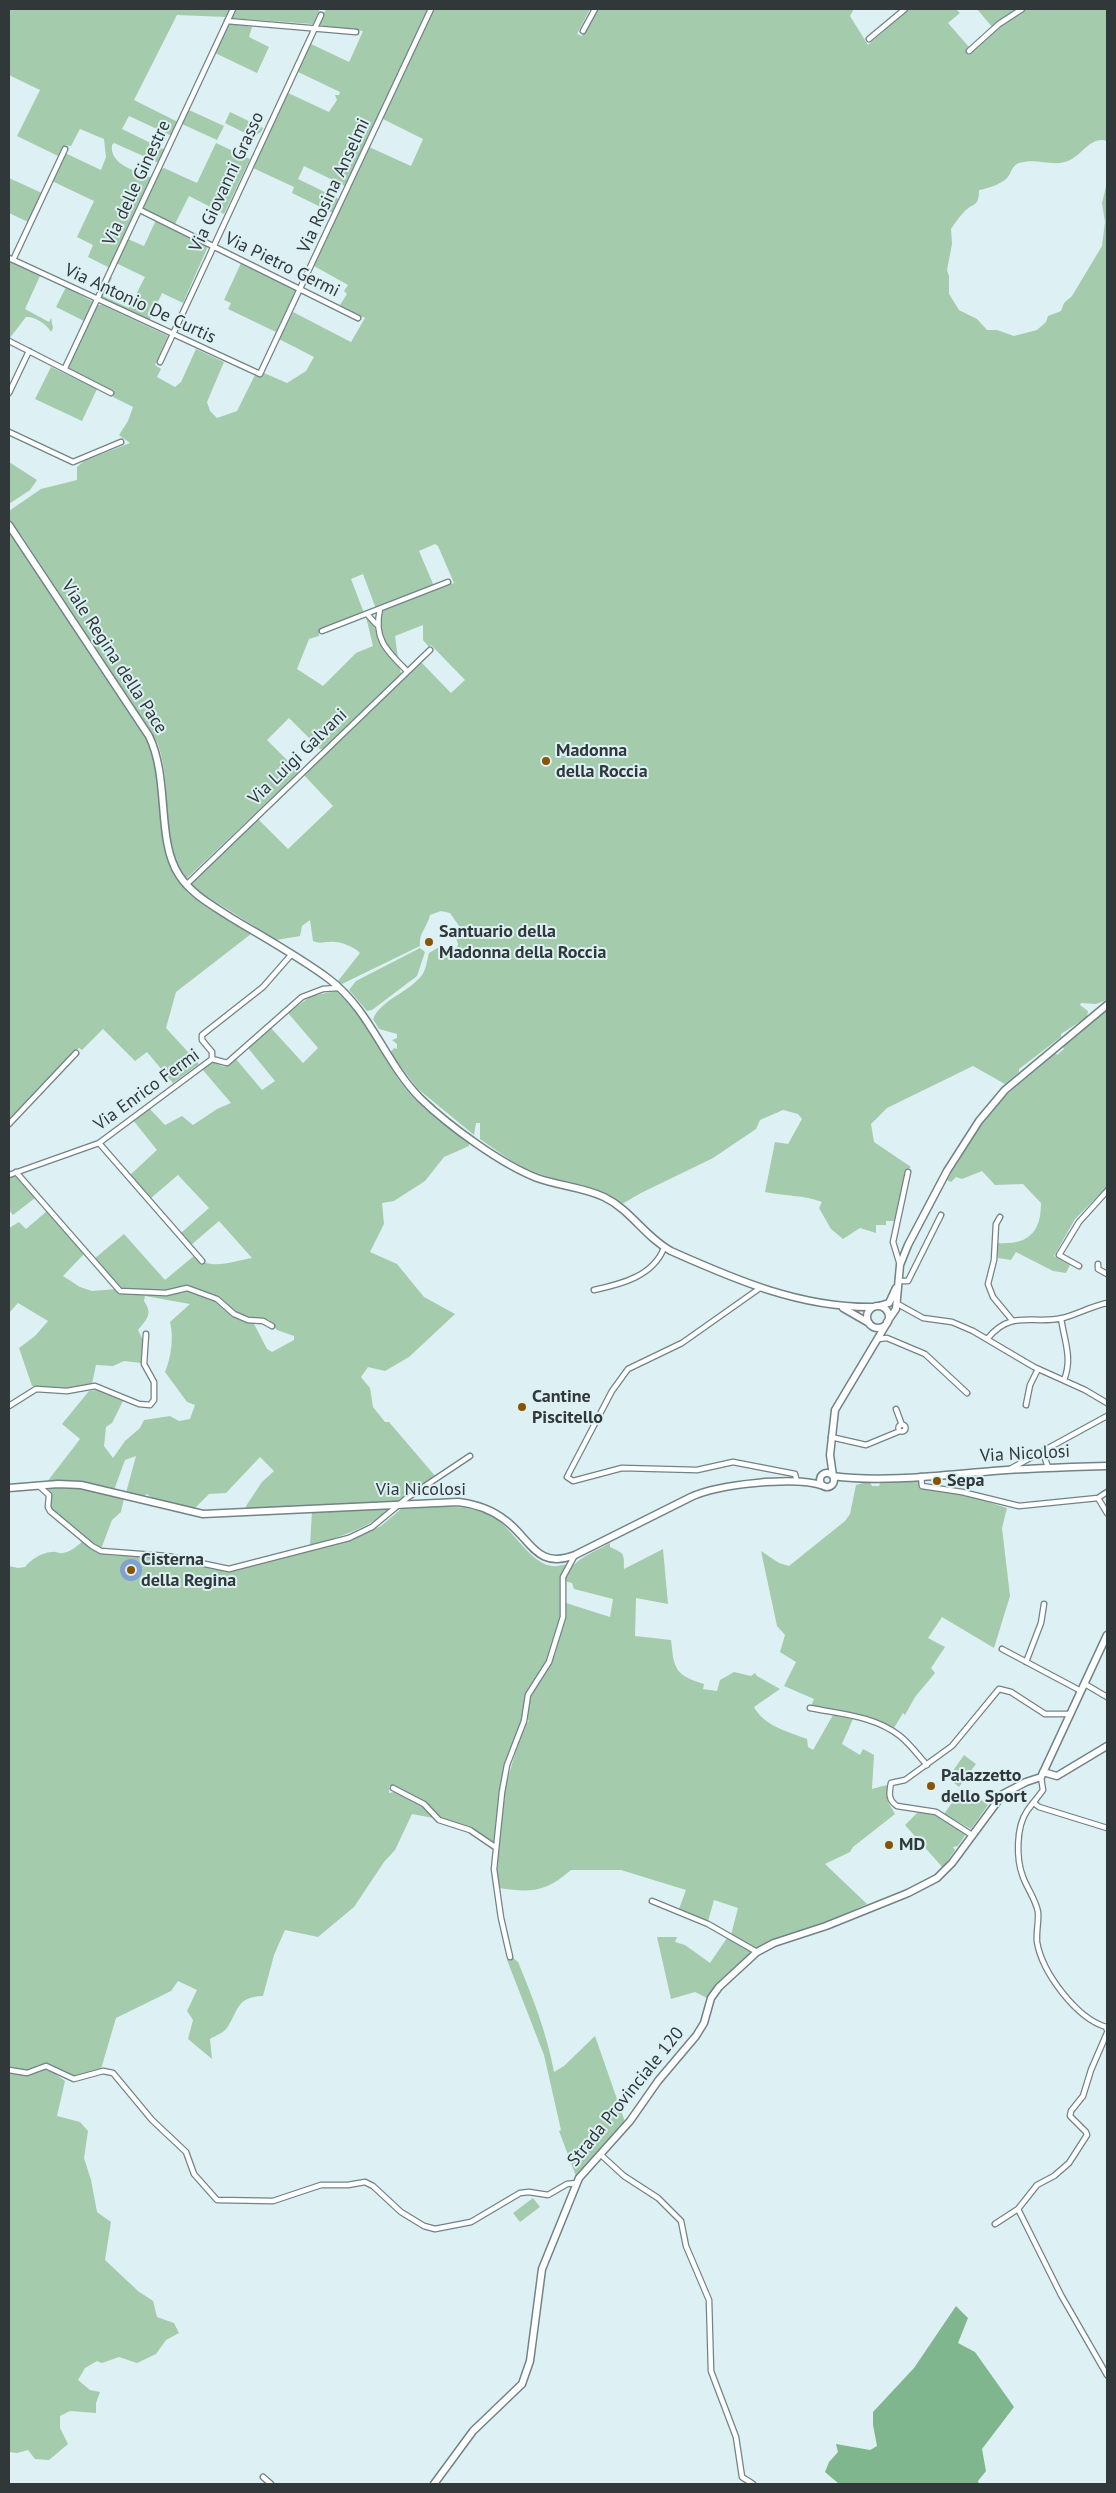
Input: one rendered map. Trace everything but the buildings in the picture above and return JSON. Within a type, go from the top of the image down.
[{"type":"street","name":"Via delle Ginestre","points":[[65,368],[233,9]]},
{"type":"street","name":"Via Rosina Anselmi","points":[[260,374],[431,9]]},
{"type":"street","points":[[583,31],[595,9]]},
{"type":"street","points":[[869,39],[905,9]]},
{"type":"street","points":[[969,51],[999,24],[1022,9]]},
{"type":"street","name":"Via Giovanni Grasso","points":[[160,362],[212,246],[321,15]]},
{"type":"street","points":[[227,21],[356,32]]},
{"type":"street","points":[[11,259],[65,149]]},
{"type":"street","name":"Via Pietro Germi","points":[[140,210],[358,318]]},
{"type":"street","name":"Via Antonio De Curtis","points":[[11,259],[260,374]]},
{"type":"street","points":[[9,342],[65,368],[110,393]]},
{"type":"street","points":[[9,393],[29,351]]},
{"type":"street","points":[[9,432],[73,462],[121,442]]},
{"type":"street","name":"Viale Regina della Pace","points":[[9,525],[149,736],[160,767],[170,854],[174,867],[186,885],[208,903],[340,988],[366,1017],[406,1082],[432,1108],[477,1143],[517,1169],[538,1178],[587,1191],[612,1202],[664,1248],[760,1288],[781,1295],[837,1306]]},
{"type":"street","points":[[322,631],[448,582]]},
{"type":"street","points":[[376,624],[380,609]]},
{"type":"street","points":[[366,614],[376,624],[380,638],[389,653],[407,671]]},
{"type":"street","name":"Via Luigi Galvani","points":[[186,885],[430,650]]},
{"type":"street","points":[[212,1059],[212,1052],[202,1040],[202,1035],[263,987],[291,955]]},
{"type":"street","name":"Via Enrico Fermi","points":[[9,1175],[99,1142],[212,1059],[227,1063],[302,997],[324,989],[340,988]]},
{"type":"street","points":[[832,1485],[831,1437],[834,1416],[838,1405],[872,1346],[878,1339],[897,1303],[900,1265],[908,1245],[947,1171],[986,1111],[1005,1090],[1107,1005]]},
{"type":"street","points":[[9,1124],[76,1054]]},
{"type":"street","points":[[99,1142],[202,1261]]},
{"type":"street","points":[[16,1172],[120,1291],[166,1293],[187,1288],[217,1299],[234,1314],[248,1320],[263,1321],[272,1326]]},
{"type":"street","points":[[900,1265],[893,1237],[900,1218],[908,1172]]},
{"type":"street","points":[[1079,1266],[1059,1255],[1079,1222],[1107,1191]]},
{"type":"street","points":[[898,1281],[908,1281],[941,1215]]},
{"type":"street","points":[[1000,1217],[996,1224],[994,1260],[988,1284],[993,1297],[1012,1320]]},
{"type":"street","points":[[594,1290],[633,1278],[647,1271],[660,1259],[664,1248]]},
{"type":"street","points":[[1098,1264],[1098,1269],[1107,1274]]},
{"type":"street","points":[[889,1303],[898,1281]]},
{"type":"street","points":[[760,1288],[682,1343],[628,1368],[612,1391],[567,1477],[573,1481],[622,1468],[697,1470],[733,1462],[772,1471],[792,1472],[799,1482]]},
{"type":"street","points":[[837,1306],[876,1306],[897,1303],[923,1318],[958,1324],[988,1338],[1038,1369],[1064,1380],[1107,1403]]},
{"type":"street","points":[[988,1338],[996,1329],[1012,1320],[1061,1318],[1107,1303]]},
{"type":"street","points":[[837,1306],[854,1313],[871,1325],[880,1328],[886,1324]]},
{"type":"street","points":[[876,1306],[886,1310],[886,1324],[889,1336],[934,1360],[967,1393]]},
{"type":"street","points":[[872,1346],[875,1333],[868,1312],[876,1306]]},
{"type":"street","points":[[1061,1318],[1068,1349],[1068,1369],[1064,1380]]},
{"type":"street","points":[[9,1406],[36,1389],[66,1391],[95,1386],[139,1404],[150,1405],[154,1400],[155,1386],[144,1368],[146,1334]]},
{"type":"street","points":[[878,1339],[896,1341]]},
{"type":"street","points":[[1026,1406],[1030,1385],[1038,1369]]},
{"type":"street","points":[[831,1437],[866,1445],[906,1429],[902,1425],[896,1409]]},
{"type":"street","points":[[1008,1470],[1043,1453],[1107,1416]]},
{"type":"street","points":[[1043,1453],[1048,1467]]},
{"type":"street","points":[[824,1486],[820,1480],[830,1455]]},
{"type":"street","points":[[38,1485],[49,1495],[50,1511],[97,1549],[119,1553],[167,1556],[229,1569],[349,1538],[372,1527],[401,1504],[470,1456]]},
{"type":"street","points":[[1032,1468],[1033,1458]]},
{"type":"street","name":"Via Nicolosi","points":[[854,1479],[1048,1467],[1107,1466]]},
{"type":"street","points":[[799,1482],[827,1473],[833,1476],[854,1479]]},
{"type":"street","points":[[921,1476],[922,1486],[962,1492],[1019,1506],[1098,1498],[1107,1492]]},
{"type":"street","points":[[799,1482],[824,1486],[854,1479]]},
{"type":"street","name":"Via Nicolosi","points":[[9,1488],[38,1485],[81,1485],[203,1514],[458,1502],[479,1506],[505,1520],[543,1557],[554,1560],[575,1555],[701,1492],[731,1486],[799,1482]]},
{"type":"street","points":[[1098,1498],[1107,1513]]},
{"type":"street","points":[[510,1957],[501,1918],[494,1869],[495,1847],[507,1765],[524,1721],[529,1692],[541,1679],[549,1662],[562,1617],[563,1577],[575,1555]]},
{"type":"street","points":[[1026,1662],[1041,1623],[1044,1604]]},
{"type":"street","points":[[995,2224],[1018,2209],[1037,2185],[1054,2176],[1069,2163],[1087,2135],[1070,2116],[1071,2111],[1084,2096],[1091,2070],[1107,2029],[1094,2023],[1068,2000],[1043,1962],[1036,1928],[1038,1912],[1022,1875],[1018,1858],[1021,1824],[1027,1811],[1043,1790],[1042,1774],[1107,1635]]},
{"type":"street","points":[[1002,1649],[1081,1691]]},
{"type":"street","points":[[1084,1684],[1107,1697]]},
{"type":"street","points":[[972,1835],[936,1812],[902,1809],[897,1806],[890,1799],[891,1784],[905,1780],[952,1746],[999,1689],[1011,1692],[1045,1714],[1070,1714]]},
{"type":"street","points":[[810,1708],[870,1720],[885,1726],[901,1737],[927,1765]]},
{"type":"street","name":"Strada Provinciale 120","points":[[434,2484],[469,2436],[522,2384],[530,2361],[542,2269],[576,2184],[584,2170],[630,2121],[658,2082],[696,2036],[704,2023],[711,1998],[719,1987],[757,1952],[774,1942],[826,1926],[929,1883],[944,1872],[1003,1794],[1042,1774],[1058,1776],[1107,1746]]},
{"type":"street","points":[[393,1788],[424,1804],[439,1820],[470,1830],[495,1847]]},
{"type":"street","points":[[1034,1803],[1039,1807],[1107,1828]]},
{"type":"street","points":[[652,1901],[708,1924],[757,1952]]},
{"type":"street","points":[[9,2070],[27,2073],[46,2066],[74,2079],[103,2071],[112,2073],[152,2120],[186,2152],[194,2174],[217,2200],[273,2201],[322,2185],[348,2185],[365,2182],[373,2186],[401,2212],[424,2226],[435,2229],[472,2222],[520,2193],[529,2192],[548,2195],[566,2184],[576,2184]]},
{"type":"street","points":[[600,2154],[624,2176],[658,2198],[681,2221],[686,2246],[710,2304],[711,2371],[736,2437],[742,2477],[753,2484]]},
{"type":"street","points":[[1018,2209],[1061,2295],[1107,2375]]},
{"type":"street","points":[[263,2477],[271,2484]]},
{"type":"green space","points":[[9,9],[230,9],[226,17],[177,15],[134,100],[178,122],[172,136],[129,116],[122,129],[165,150],[159,163],[114,143],[112,145],[112,152],[119,162],[132,170],[152,178],[110,268],[88,257],[93,245],[77,237],[94,201],[52,181],[65,153],[101,170],[106,157],[104,139],[80,129],[71,146],[65,145],[58,156],[17,136],[40,90],[9,75]]},
{"type":"green space","points":[[235,9],[320,9],[313,24],[231,18]]},
{"type":"green space","points":[[326,9],[428,9],[345,186],[304,166],[298,179],[339,199],[333,213],[292,193],[294,187],[253,168],[286,92],[329,112],[337,100],[335,95],[339,95],[340,92],[296,71],[309,43],[349,62],[351,58],[363,31],[318,25]]},
{"type":"green space","points":[[434,9],[590,9],[577,34],[582,36],[598,9],[854,9],[850,16],[868,45],[910,9],[956,9],[960,13],[948,23],[969,47],[966,51],[969,55],[1001,25],[1024,9],[1107,9],[1107,141],[1102,140],[1092,143],[1066,162],[1033,161],[1019,163],[1014,166],[1009,176],[1004,180],[994,186],[979,190],[977,202],[964,212],[951,229],[952,244],[947,270],[949,294],[959,310],[977,319],[987,330],[997,330],[1014,336],[1037,330],[1046,322],[1048,316],[1061,311],[1064,303],[1072,296],[1102,246],[1105,222],[1102,203],[1107,182],[1107,1000],[1096,1004],[1081,1003],[1080,1005],[1088,1011],[1087,1017],[1061,1034],[1061,1037],[1019,1069],[1019,1072],[1005,1084],[973,1066],[887,1108],[871,1124],[874,1142],[911,1167],[906,1171],[897,1221],[886,1221],[886,1225],[876,1225],[876,1233],[860,1228],[843,1239],[831,1229],[819,1208],[822,1202],[808,1198],[765,1192],[775,1142],[788,1144],[802,1119],[798,1114],[783,1110],[760,1120],[756,1129],[713,1158],[622,1204],[594,1190],[543,1175],[510,1160],[480,1139],[480,1123],[476,1123],[474,1135],[418,1089],[390,1053],[394,1048],[397,1049],[397,1044],[392,1040],[397,1038],[397,1034],[379,1029],[373,1019],[382,1006],[410,987],[422,975],[429,953],[441,946],[447,954],[455,956],[458,944],[456,937],[462,930],[450,913],[441,911],[430,915],[420,938],[420,946],[342,984],[338,981],[360,953],[354,948],[337,942],[319,943],[313,941],[310,920],[302,926],[300,936],[276,940],[192,887],[192,882],[258,819],[288,849],[333,806],[304,775],[420,661],[451,693],[465,680],[431,645],[429,647],[423,640],[423,625],[395,636],[398,658],[388,647],[382,636],[380,624],[382,610],[454,583],[438,546],[435,544],[419,551],[434,586],[376,609],[363,574],[351,579],[364,613],[319,629],[319,636],[309,639],[297,669],[323,686],[356,653],[373,646],[366,617],[372,623],[384,648],[397,664],[401,675],[324,749],[320,749],[289,718],[267,740],[299,772],[186,879],[177,864],[172,848],[165,776],[157,742],[22,536],[9,520],[9,511],[41,489],[77,480],[77,467],[84,461],[130,443],[119,435],[128,421],[133,407],[113,397],[114,391],[68,368],[97,305],[102,305],[168,336],[155,365],[161,369],[157,377],[175,387],[181,382],[196,349],[224,362],[207,402],[210,411],[217,418],[237,411],[255,375],[261,377],[264,373],[287,383],[306,371],[314,357],[279,339],[293,312],[351,342],[365,318],[340,305],[347,294],[344,291],[348,285],[314,266],[369,147],[411,166],[423,139],[383,119]]},
{"type":"green space","points":[[977,9],[1019,9],[993,28]]},
{"type":"green space","points":[[233,23],[252,27],[249,37],[269,47],[257,73],[215,53],[227,24]]},
{"type":"green space","points":[[189,110],[224,126],[217,140],[182,124]]},
{"type":"green space","points":[[230,112],[263,128],[261,132],[253,137],[225,123]]},
{"type":"green space","points":[[216,143],[250,159],[224,214],[189,196],[175,224],[143,209],[161,169],[164,168],[197,183]]},
{"type":"green space","points":[[9,178],[42,193],[28,222],[9,213]]},
{"type":"green space","points":[[156,220],[208,246],[183,303],[162,293],[149,321],[101,299],[110,277],[112,278],[103,296],[129,308],[145,277],[116,263],[128,239],[144,246]]},
{"type":"green space","points":[[9,261],[40,276],[25,309],[49,322],[51,318],[53,328],[51,332],[40,321],[26,317],[9,339]]},
{"type":"green space","points":[[241,263],[296,290],[276,332],[228,309],[231,303],[224,300]]},
{"type":"green space","points":[[66,287],[93,302],[84,321],[56,307]]},
{"type":"green space","points":[[51,367],[97,389],[82,421],[35,399]]},
{"type":"green space","points":[[9,462],[37,480],[30,490],[9,504]]},
{"type":"green space","points":[[9,530],[147,739],[156,767],[165,846],[173,873],[188,893],[251,934],[176,992],[166,1028],[199,1064],[173,1083],[147,1052],[135,1061],[103,1029],[82,1050],[79,1048],[72,1054],[9,1121]]},
{"type":"green space","points":[[420,948],[425,952],[417,976],[372,1010],[367,1011],[349,990],[356,981]]},
{"type":"green space","points":[[336,991],[365,1025],[396,1076],[412,1096],[435,1117],[469,1143],[469,1146],[444,1157],[425,1181],[394,1201],[382,1203],[384,1224],[370,1252],[397,1264],[424,1297],[455,1314],[409,1357],[385,1371],[368,1367],[361,1377],[370,1388],[373,1407],[385,1422],[389,1422],[436,1477],[400,1501],[246,1510],[246,1506],[262,1482],[274,1471],[260,1457],[226,1493],[209,1494],[194,1509],[153,1499],[147,1494],[142,1497],[126,1493],[136,1456],[125,1460],[114,1490],[72,1481],[47,1482],[80,1439],[62,1424],[89,1391],[97,1390],[123,1401],[112,1423],[106,1427],[104,1446],[113,1458],[125,1441],[140,1428],[144,1420],[170,1416],[179,1421],[190,1419],[195,1405],[187,1402],[165,1372],[171,1347],[172,1334],[170,1322],[190,1304],[145,1296],[144,1301],[148,1309],[148,1316],[138,1330],[143,1340],[141,1363],[124,1361],[113,1366],[96,1365],[92,1384],[66,1388],[32,1386],[19,1348],[35,1336],[48,1321],[18,1303],[9,1313],[9,1228],[19,1222],[26,1229],[47,1211],[84,1254],[63,1276],[80,1287],[92,1291],[116,1289],[123,1293],[159,1295],[187,1289],[216,1300],[235,1316],[253,1322],[267,1349],[272,1352],[294,1340],[294,1336],[277,1330],[269,1320],[240,1315],[230,1310],[215,1296],[187,1287],[159,1292],[122,1290],[94,1259],[124,1234],[165,1280],[195,1255],[200,1260],[214,1264],[252,1258],[219,1221],[191,1245],[181,1233],[209,1208],[178,1175],[151,1198],[130,1175],[157,1150],[133,1120],[149,1108],[165,1125],[182,1116],[193,1125],[217,1109],[231,1103],[202,1069],[213,1062],[224,1067],[236,1059],[262,1090],[275,1081],[248,1048],[271,1028],[303,1063],[318,1048],[288,1013],[311,996]]},
{"type":"green space","points":[[1107,1010],[1107,1187],[1075,1219],[1054,1256],[1070,1265],[1066,1273],[1053,1271],[1016,1252],[1011,1260],[998,1258],[997,1243],[1017,1242],[1035,1230],[1041,1203],[1023,1184],[995,1185],[982,1171],[962,1179],[956,1177],[951,1182],[947,1180],[986,1116],[1003,1098],[1056,1053],[1057,1055],[1064,1049],[1063,1047]]},
{"type":"green space","points":[[15,1176],[35,1198],[13,1215],[9,1210],[9,1178]]},
{"type":"green space","points":[[919,1479],[921,1488],[966,1495],[1007,1508],[1002,1528],[1010,1596],[994,1648],[942,1617],[928,1638],[945,1647],[931,1668],[935,1673],[915,1697],[905,1715],[903,1713],[894,1728],[864,1717],[811,1706],[814,1699],[784,1686],[796,1662],[780,1652],[785,1635],[777,1626],[761,1551],[779,1563],[789,1566],[845,1521],[850,1514],[856,1485],[869,1481],[872,1486],[879,1486],[881,1481]]},
{"type":"green space","points":[[69,1486],[124,1498],[121,1512],[112,1520],[101,1549],[74,1529],[50,1507],[51,1497],[43,1487]]},
{"type":"green space","points":[[442,1506],[469,1509],[489,1515],[504,1525],[536,1559],[545,1564],[555,1566],[566,1564],[561,1577],[561,1618],[541,1674],[530,1688],[526,1709],[503,1773],[494,1842],[470,1828],[441,1819],[424,1801],[396,1786],[389,1786],[389,1793],[394,1792],[422,1805],[433,1818],[412,1814],[395,1850],[384,1862],[354,1907],[318,1937],[285,1930],[274,1955],[263,1996],[254,1997],[243,2002],[227,2028],[210,2039],[212,2059],[188,2039],[193,2020],[187,2011],[197,1990],[178,1981],[171,1991],[116,2018],[101,2069],[76,2078],[49,2064],[39,2065],[27,2071],[9,2069],[9,1566],[25,1567],[40,1555],[66,1552],[83,1541],[107,1555],[162,1558],[233,1571],[352,1539],[381,1526],[401,1509]]},
{"type":"green space","points":[[390,1507],[390,1510],[361,1528],[310,1546],[312,1511]]},
{"type":"green space","points":[[610,1543],[610,1547],[623,1555],[624,1569],[663,1549],[668,1604],[636,1598],[635,1636],[671,1640],[675,1664],[681,1674],[704,1684],[703,1689],[717,1691],[720,1680],[734,1672],[751,1676],[755,1673],[780,1689],[754,1707],[758,1714],[770,1724],[807,1739],[808,1747],[813,1750],[833,1715],[853,1719],[842,1744],[860,1755],[863,1749],[874,1755],[872,1789],[887,1785],[888,1802],[895,1814],[853,1847],[850,1852],[825,1864],[867,1904],[821,1925],[768,1942],[756,1949],[731,1935],[738,1908],[714,1900],[708,1921],[679,1909],[686,1890],[621,1870],[571,1870],[554,1883],[538,1889],[499,1888],[497,1847],[502,1804],[512,1762],[526,1724],[529,1721],[527,1719],[530,1693],[550,1665],[565,1619],[566,1603],[610,1617],[613,1599],[574,1589],[572,1583],[565,1581],[567,1574],[577,1562]]},
{"type":"green space","points":[[964,1755],[976,1764],[959,1787],[948,1778]]},
{"type":"green space","points":[[961,1790],[973,1798],[975,1795],[988,1805],[971,1829],[944,1814]]},
{"type":"green space","points":[[917,1813],[938,1814],[966,1834],[958,1846],[953,1847],[955,1850],[943,1868],[905,1825]]},
{"type":"green space","points":[[657,1937],[677,1937],[675,1942],[685,1945],[710,1963],[727,1938],[753,1952],[724,1977],[707,1998],[695,1992],[671,1999]]},
{"type":"green space","points":[[513,1958],[518,1962],[534,2003],[548,2044],[554,2072],[564,2066],[595,2036],[625,2122],[576,2176],[559,2131],[561,2130],[544,2055],[507,1960]]},
{"type":"green space","points":[[42,2069],[53,2072],[65,2081],[57,2116],[80,2122],[88,2131],[84,2158],[91,2180],[97,2212],[111,2222],[105,2260],[138,2291],[153,2301],[157,2317],[174,2323],[179,2333],[166,2340],[156,2354],[137,2363],[119,2357],[102,2363],[97,2361],[85,2368],[78,2380],[90,2390],[100,2392],[96,2403],[96,2413],[70,2411],[60,2416],[60,2428],[68,2444],[49,2460],[35,2459],[28,2450],[17,2453],[9,2452],[9,2072],[28,2076]]},
{"type":"green space","points":[[533,2198],[540,2207],[520,2222],[513,2213]]},
{"type":"green space","points":[[956,2306],[968,2318],[958,2343],[975,2352],[1014,2407],[982,2449],[986,2471],[978,2481],[979,2484],[839,2484],[825,2472],[829,2462],[838,2452],[836,2444],[870,2450],[877,2446],[873,2425],[873,2412],[914,2368]]},
{"type":"water","name":"Cisterna della Regina","points":[[131,1559],[139,1562],[142,1570],[139,1578],[131,1581],[123,1578],[120,1570],[123,1562]]},
{"type":"place","name":"Madonna della Roccia","points":[[546,761]]},
{"type":"place","name":"Santuario della Madonna della Roccia","points":[[429,942]]},
{"type":"place","name":"Cantine Piscitello","points":[[522,1407]]},
{"type":"place","name":"Sepa","points":[[937,1481]]},
{"type":"place","name":"Cisterna della Regina","points":[[131,1570]]},
{"type":"place","name":"Palazzetto dello Sport","points":[[931,1786]]},
{"type":"place","name":"MD","points":[[889,1845]]}]
